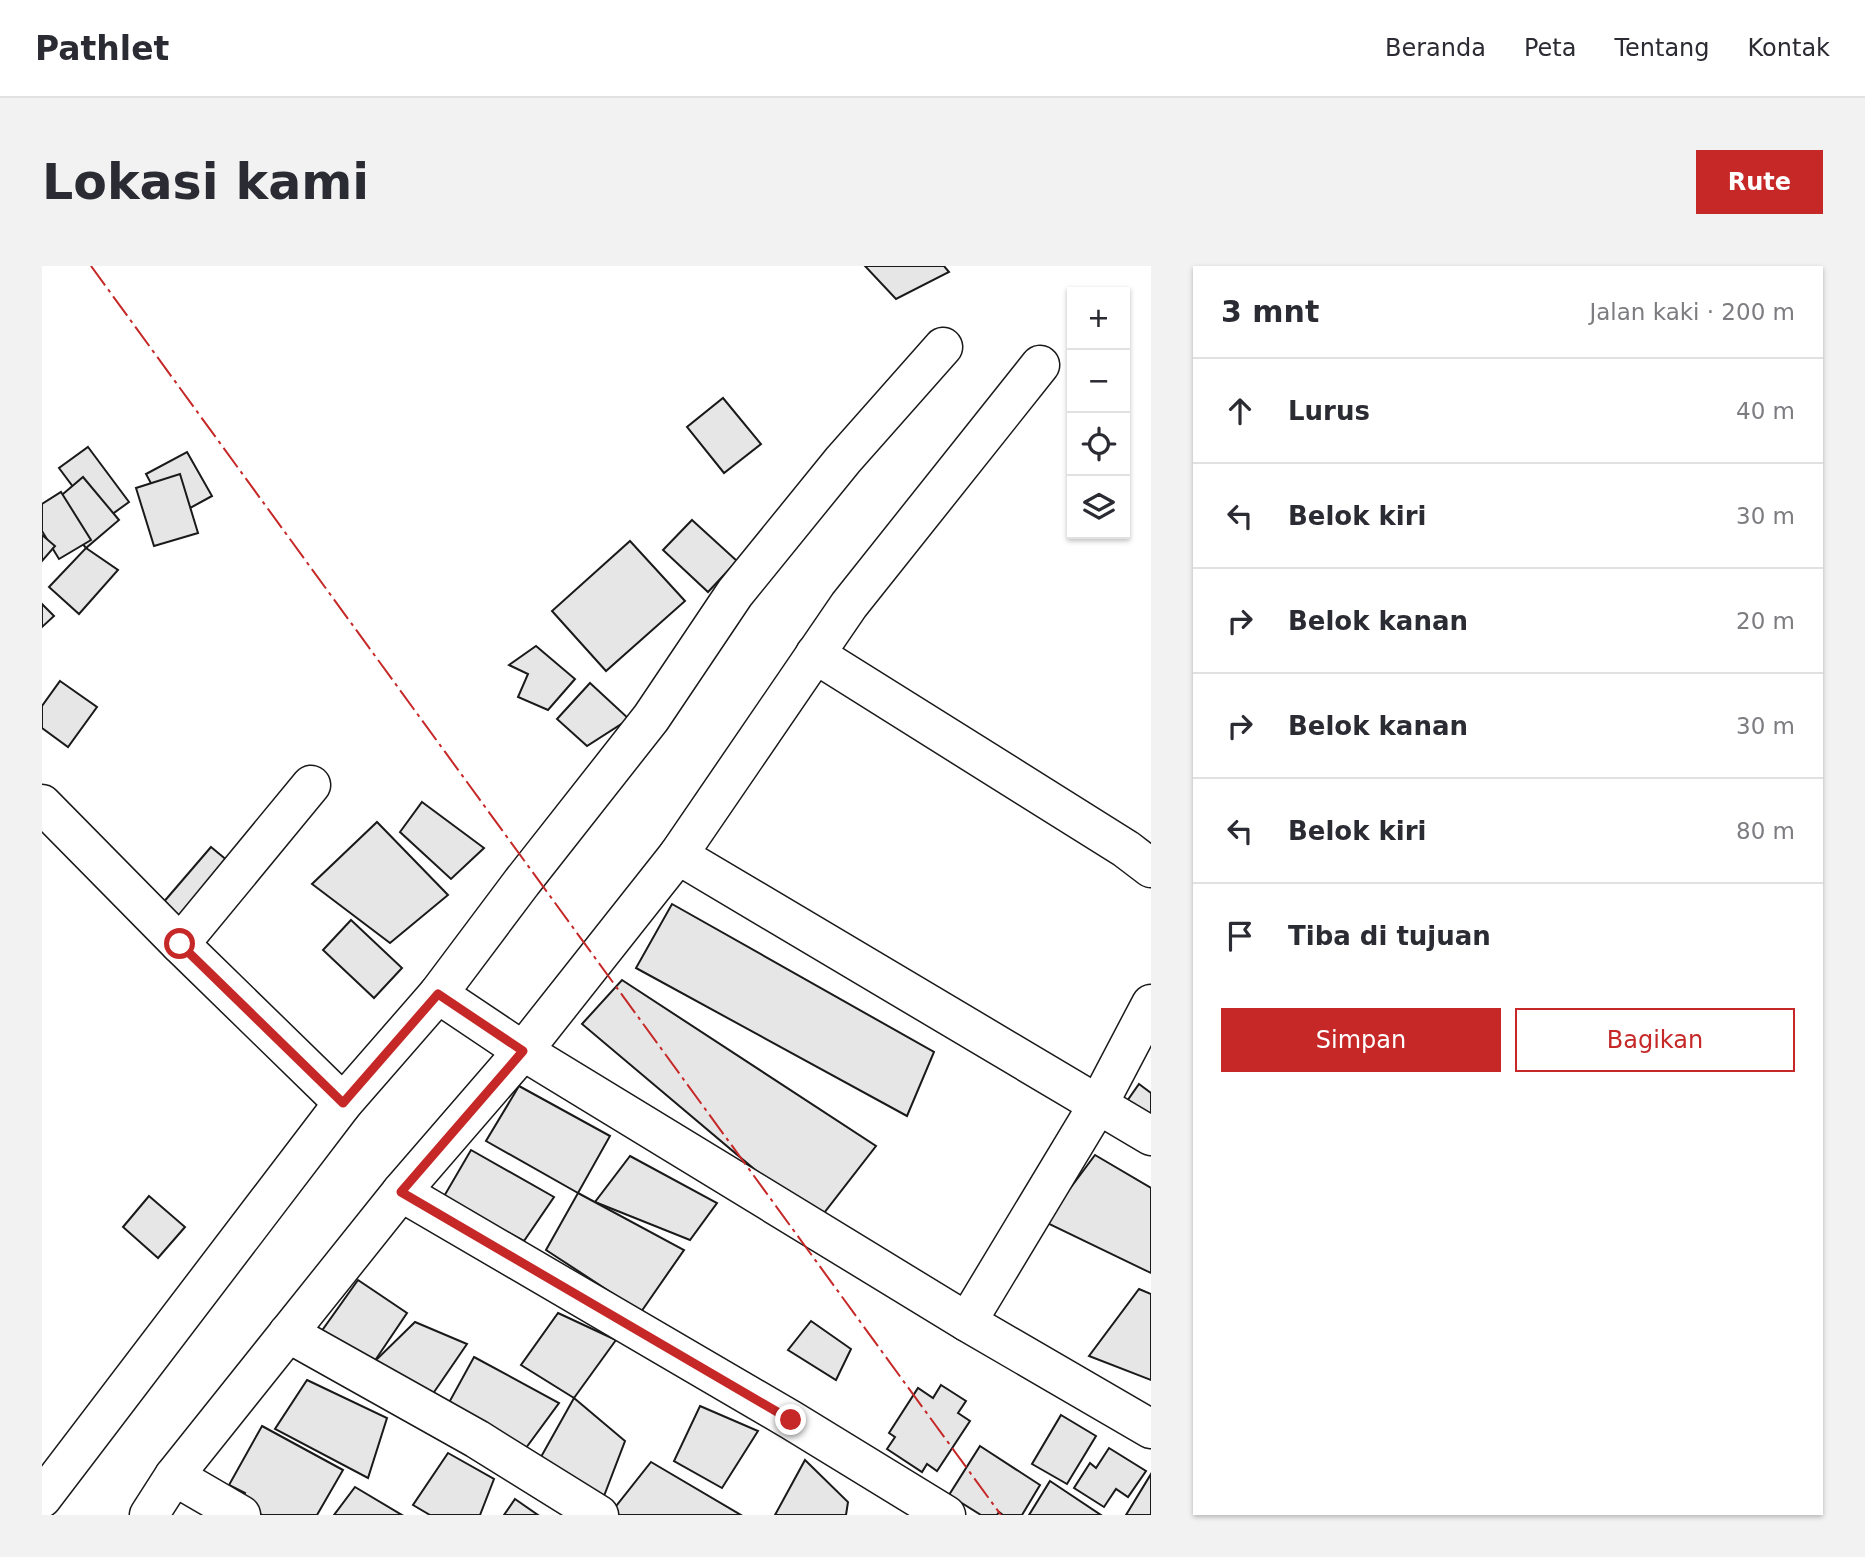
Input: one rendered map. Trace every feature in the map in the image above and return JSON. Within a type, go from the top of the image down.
[{"type":"street","points":[[46,1485],[343,1103],[444,998],[546,851],[651,718],[735,593],[844,460],[943,347]]},
{"type":"street","points":[[149,1515],[174,1476],[401,1192],[511,1043],[678,855],[857,594],[1040,365]]},
{"type":"street","points":[[815,654],[1126,849],[1151,869]]},
{"type":"street","points":[[180,944],[311,785]]},
{"type":"street","points":[[42,804],[343,1103]]},
{"type":"street","points":[[678,855],[1151,1136]]},
{"type":"street","points":[[444,998],[511,1043],[967,1322],[1151,1429]]},
{"type":"street","points":[[967,1322],[1099,1103],[1151,1004]]},
{"type":"street","points":[[401,1192],[791,1420],[946,1515]]},
{"type":"street","points":[[288,1334],[477,1440],[599,1515]]},
{"type":"street","points":[[174,1476],[241,1515]]},
{"type":"building","points":[[865,266],[944,266],[949,272],[896,299]]},
{"type":"building","points":[[723,398],[761,444],[724,473],[687,427]]},
{"type":"building","points":[[88,447],[129,502],[100,523],[59,468]]},
{"type":"building","points":[[187,452],[212,496],[170,519],[146,474]]},
{"type":"building","points":[[180,474],[198,533],[154,546],[136,488]]},
{"type":"building","points":[[83,477],[119,520],[86,548],[50,505]]},
{"type":"building","points":[[61,492],[91,540],[59,559],[42,531],[42,504]]},
{"type":"building","points":[[692,520],[737,561],[708,592],[663,550]]},
{"type":"building","points":[[42,535],[55,546],[42,561]]},
{"type":"building","points":[[630,541],[685,601],[606,671],[552,611]]},
{"type":"building","points":[[86,548],[118,570],[79,614],[49,587]]},
{"type":"building","points":[[42,604],[54,616],[42,627]]},
{"type":"building","points":[[536,646],[575,679],[548,710],[518,697],[528,674],[509,665]]},
{"type":"building","points":[[60,681],[97,707],[68,747],[42,728],[42,706]]},
{"type":"building","points":[[590,683],[629,719],[587,746],[557,719]]},
{"type":"building","points":[[422,802],[484,848],[451,879],[400,832]]},
{"type":"building","points":[[377,822],[448,895],[390,943],[312,884]]},
{"type":"building","points":[[211,847],[234,866],[184,923],[162,904]]},
{"type":"building","points":[[672,904],[934,1052],[907,1116],[636,968]]},
{"type":"building","points":[[351,920],[402,968],[374,998],[323,950]]},
{"type":"building","points":[[622,980],[876,1146],[817,1222],[582,1024]]},
{"type":"building","points":[[1139,1084],[1151,1093],[1151,1122],[1125,1104]]},
{"type":"building","points":[[519,1086],[610,1136],[578,1193],[486,1141]]},
{"type":"building","points":[[471,1150],[554,1197],[524,1241],[443,1198]]},
{"type":"building","points":[[1095,1155],[1151,1188],[1151,1273],[1045,1222]]},
{"type":"building","points":[[630,1156],[717,1203],[690,1240],[595,1202]]},
{"type":"building","points":[[578,1193],[684,1250],[641,1312],[546,1250]]},
{"type":"building","points":[[149,1196],[185,1227],[158,1258],[123,1227]]},
{"type":"building","points":[[358,1280],[407,1313],[374,1362],[321,1332]]},
{"type":"building","points":[[1139,1289],[1151,1294],[1151,1380],[1089,1356]]},
{"type":"building","points":[[558,1313],[616,1340],[574,1398],[521,1365]]},
{"type":"building","points":[[811,1321],[851,1349],[836,1380],[788,1350]]},
{"type":"building","points":[[415,1322],[467,1344],[430,1398],[374,1362]]},
{"type":"building","points":[[474,1357],[559,1403],[523,1452],[446,1408]]},
{"type":"building","points":[[307,1380],[387,1418],[368,1478],[275,1429]]},
{"type":"building","points":[[941,1385],[966,1401],[958,1413],[970,1421],[937,1471],[927,1464],[922,1472],[887,1449],[895,1437],[889,1433],[918,1388],[933,1398]]},
{"type":"building","points":[[574,1398],[625,1441],[604,1496],[537,1464]]},
{"type":"building","points":[[700,1406],[758,1431],[722,1488],[674,1461]]},
{"type":"building","points":[[1061,1415],[1096,1436],[1067,1484],[1032,1464]]},
{"type":"building","points":[[262,1426],[343,1470],[317,1515],[262,1515],[240,1503],[245,1493],[229,1485]]},
{"type":"building","points":[[980,1446],[1040,1485],[1022,1515],[1003,1515],[999,1512],[997,1515],[981,1515],[949,1495]]},
{"type":"building","points":[[1109,1448],[1146,1471],[1128,1497],[1116,1489],[1104,1507],[1074,1488],[1090,1463],[1096,1468]]},
{"type":"building","points":[[448,1453],[494,1479],[480,1515],[430,1515],[413,1505]]},
{"type":"building","points":[[805,1460],[848,1502],[846,1515],[775,1515]]},
{"type":"building","points":[[651,1462],[741,1515],[609,1515]]},
{"type":"building","points":[[1151,1474],[1151,1515],[1126,1515]]},
{"type":"building","points":[[1050,1481],[1101,1515],[1029,1515]]},
{"type":"building","points":[[355,1487],[402,1515],[334,1515]]},
{"type":"building","points":[[515,1499],[538,1515],[504,1515]]},
{"type":"power","points":[[91,266],[1001,1515]]},
{"type":"route","points":[[180,944],[343,1103],[438,994],[523,1051],[401,1192],[791,1420]]}]
